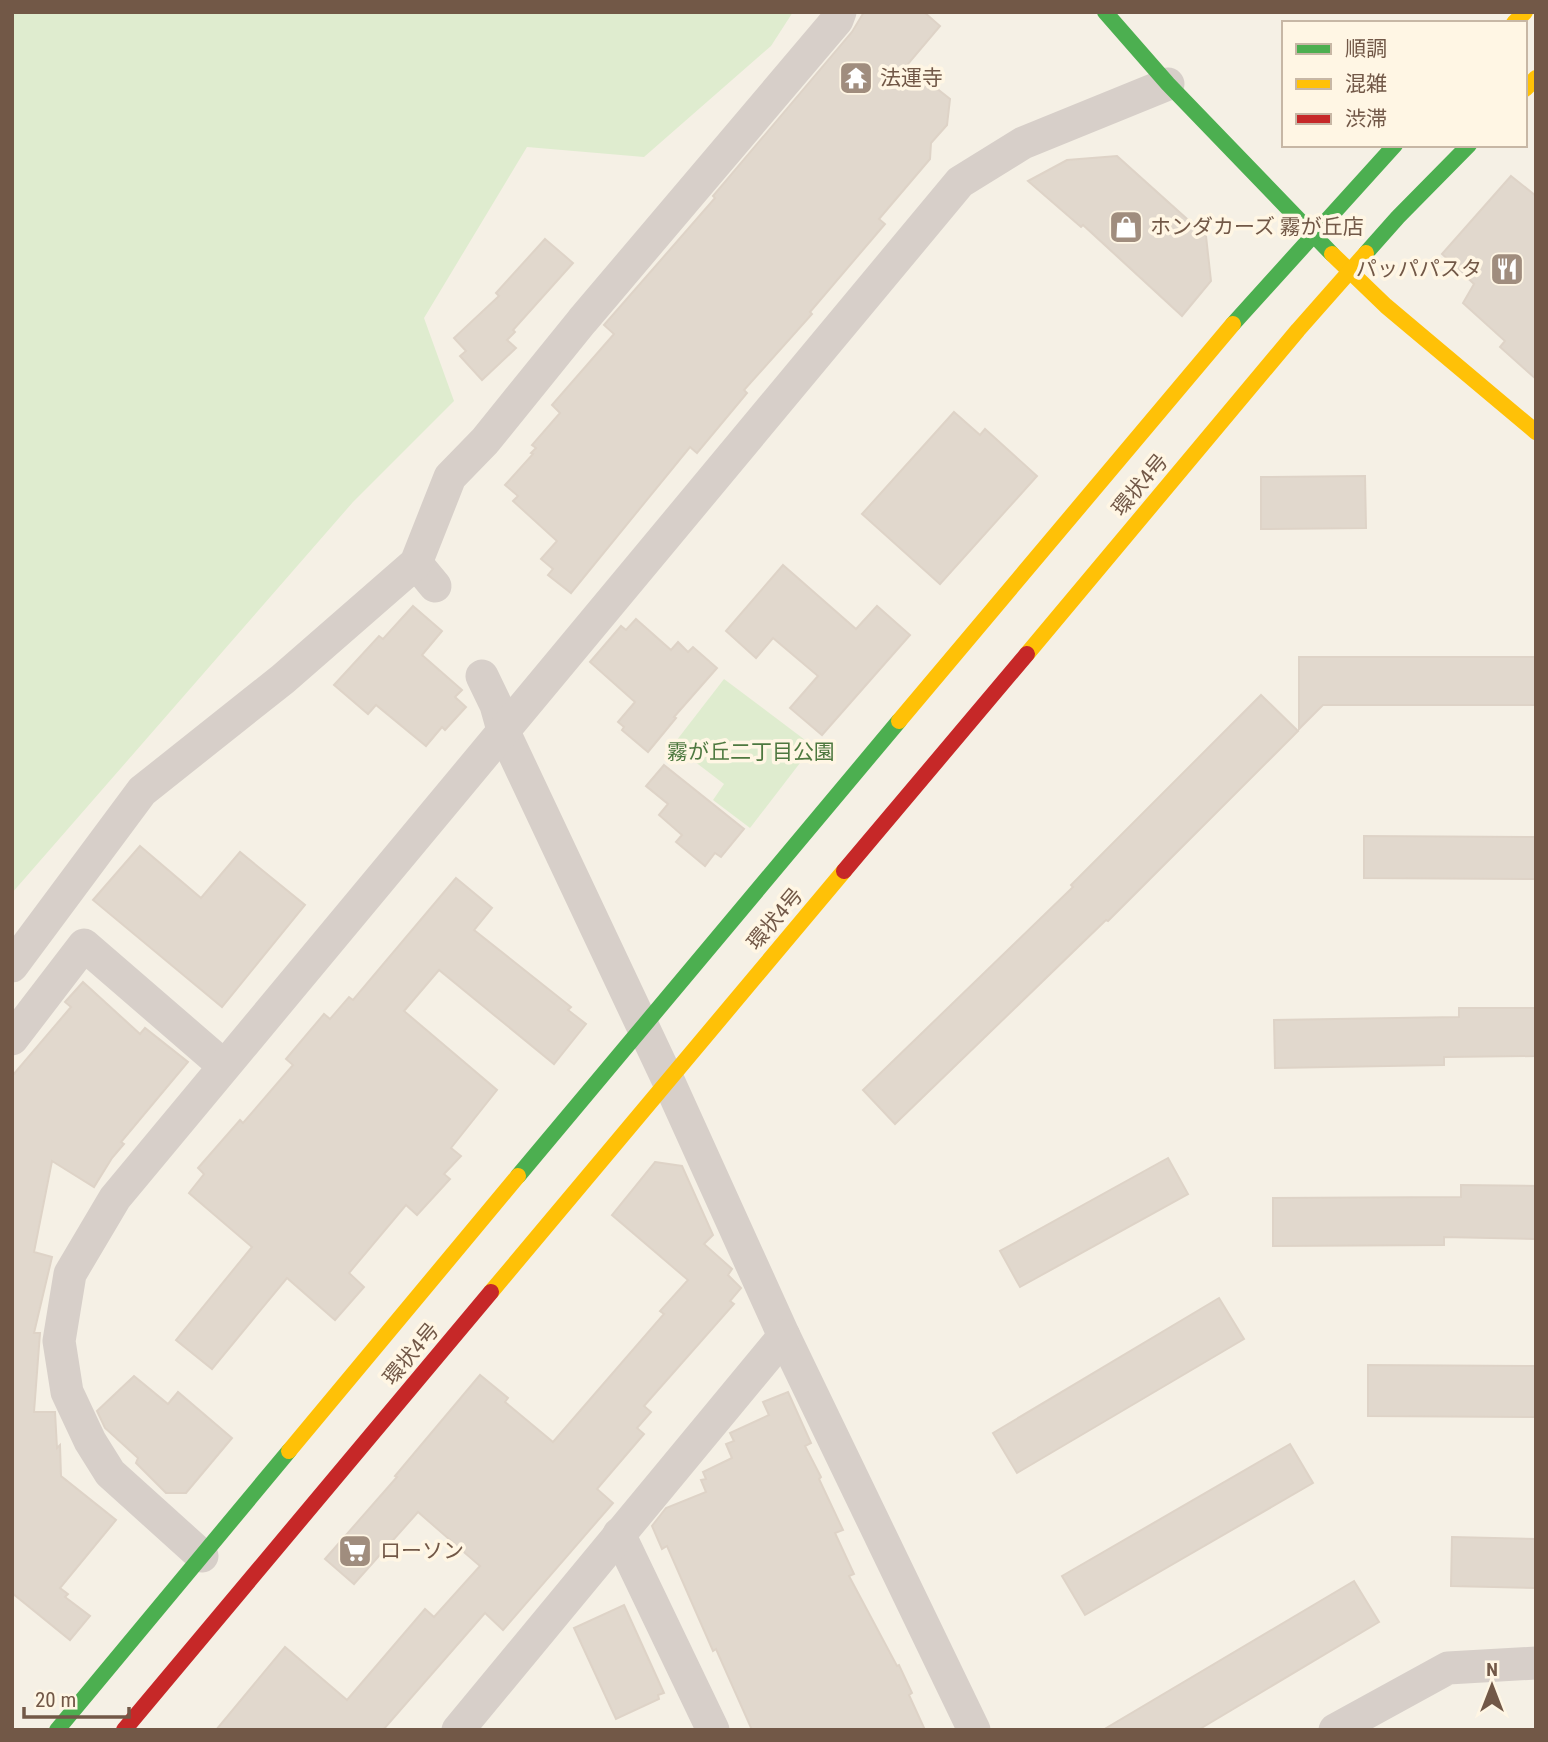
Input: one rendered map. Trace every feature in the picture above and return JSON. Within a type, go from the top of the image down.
[{"type":"main road","points":[[1105,12],[1168,84],[1311,234],[1386,306],[1536,432]]},
{"type":"main road","name":"環状4号","points":[[57,1730],[1248,305],[1393,147]]},
{"type":"main road","name":"環状4号","points":[[124,1730],[1253,383],[1398,218],[1467,147]]},
{"type":"street","points":[[12,966],[142,791],[283,679],[426,575],[450,477],[485,441],[837,20],[840,12]]},
{"type":"street","points":[[201,1556],[110,1473],[90,1441],[67,1392],[59,1341],[70,1274],[108,1209],[503,730],[960,183],[1023,143],[1168,84]]},
{"type":"street","points":[[482,676],[496,705],[503,730],[643,1026],[784,1336],[974,1730]]},
{"type":"street","points":[[12,1039],[84,945],[224,1066]]},
{"type":"street","points":[[459,1729],[784,1336]]},
{"type":"street","points":[[619,1534],[713,1730]]},
{"type":"street","points":[[1335,1730],[1448,1668],[1536,1663]]},
{"type":"green space","points":[[12,12],[793,12],[771,46],[644,157],[527,147],[424,318],[454,401],[353,502],[12,893]]},
{"type":"green space","name":"霧が丘二丁目公園","points":[[724,679],[813,746],[750,828],[713,800],[724,784],[673,745]]},
{"type":"building","points":[[864,12],[924,12],[940,26],[907,65],[950,99],[947,125],[931,143],[930,159],[879,219],[885,224],[810,312],[812,314],[744,390],[747,393],[697,453],[690,447],[571,593],[548,575],[553,569],[541,559],[557,541],[513,501],[518,496],[505,485],[533,454],[531,453],[536,448],[532,445],[560,413],[552,405],[614,334],[604,325],[715,198],[713,196],[852,32]]},
{"type":"building","points":[[1117,156],[1206,236],[1211,281],[1182,316],[1083,225],[1081,227],[1028,181],[1067,160]]},
{"type":"building","points":[[1511,176],[1536,196],[1536,379],[1500,347],[1505,341],[1463,303],[1474,284],[1442,254]]},
{"type":"building","points":[[545,239],[573,263],[513,330],[515,332],[507,340],[516,348],[482,380],[460,356],[466,351],[454,338],[499,296],[496,293]]},
{"type":"building","points":[[954,412],[980,435],[985,429],[1037,476],[940,584],[862,514]]},
{"type":"building","points":[[1365,476],[1366,528],[1261,529],[1261,477]]},
{"type":"building","points":[[783,565],[856,629],[877,606],[910,635],[822,735],[790,708],[818,676],[773,638],[756,658],[726,631]]},
{"type":"building","points":[[413,606],[442,631],[422,655],[462,690],[455,697],[466,707],[445,730],[442,727],[426,746],[376,705],[368,714],[334,685],[379,636],[383,639]]},
{"type":"building","points":[[636,619],[671,650],[678,642],[688,652],[693,647],[717,668],[674,717],[676,718],[648,752],[622,730],[624,727],[618,722],[635,702],[590,662],[621,626],[626,630]]},
{"type":"building","points":[[1299,657],[1536,657],[1536,705],[1323,705],[1299,729]]},
{"type":"building","points":[[1261,695],[1298,731],[1108,921],[1106,920],[895,1124],[863,1090],[1073,887],[1071,885]]},
{"type":"building","points":[[664,765],[744,829],[721,857],[715,853],[705,866],[676,842],[682,835],[659,815],[668,804],[646,786]]},
{"type":"building","points":[[1364,836],[1536,837],[1536,879],[1364,878]]},
{"type":"building","points":[[140,846],[201,898],[240,852],[305,905],[222,1007],[93,900]]},
{"type":"building","points":[[456,878],[492,908],[474,930],[571,1007],[568,1010],[586,1024],[554,1064],[439,970],[404,1011],[497,1090],[451,1148],[461,1156],[444,1174],[450,1179],[417,1215],[406,1205],[349,1273],[364,1287],[335,1320],[287,1278],[212,1369],[176,1340],[252,1247],[189,1193],[204,1174],[198,1168],[240,1120],[243,1123],[293,1065],[286,1059],[324,1014],[330,1019],[349,997],[353,1000]]},
{"type":"building","points":[[83,982],[140,1034],[145,1028],[188,1062],[121,1142],[124,1144],[94,1187],[52,1161],[34,1252],[52,1257],[34,1333],[40,1333],[34,1412],[55,1412],[61,1476],[116,1520],[60,1588],[68,1594],[65,1597],[90,1616],[70,1640],[12,1593],[12,1076],[71,1007],[65,1002]]},
{"type":"building","points":[[1459,1008],[1536,1008],[1536,1056],[1444,1057],[1444,1065],[1275,1068],[1274,1020],[1459,1017]]},
{"type":"building","points":[[1168,1158],[1188,1194],[1020,1287],[1000,1251]]},
{"type":"building","points":[[655,1162],[682,1166],[713,1235],[704,1244],[732,1269],[728,1275],[741,1288],[730,1301],[734,1304],[644,1406],[651,1412],[637,1428],[644,1434],[597,1489],[613,1503],[503,1630],[485,1613],[383,1730],[216,1730],[285,1647],[347,1700],[425,1609],[434,1617],[480,1566],[418,1512],[354,1584],[325,1559],[397,1477],[395,1476],[480,1375],[508,1398],[505,1402],[553,1442],[664,1314],[660,1311],[688,1280],[612,1215]]},
{"type":"building","points":[[1461,1185],[1536,1186],[1536,1239],[1444,1237],[1444,1245],[1273,1246],[1273,1198],[1461,1197]]},
{"type":"building","points":[[1219,1298],[1244,1339],[1017,1473],[993,1433]]},
{"type":"building","points":[[1368,1365],[1536,1366],[1536,1417],[1368,1416]]},
{"type":"building","points":[[134,1376],[168,1404],[178,1392],[232,1438],[186,1493],[166,1493],[136,1463],[138,1458],[105,1428],[97,1411]]},
{"type":"building","points":[[788,1392],[811,1443],[805,1446],[843,1530],[835,1533],[854,1574],[849,1576],[897,1666],[899,1665],[925,1730],[752,1730],[716,1649],[713,1651],[667,1546],[662,1549],[652,1526],[666,1508],[706,1492],[701,1480],[706,1479],[703,1472],[732,1458],[726,1444],[734,1441],[730,1433],[769,1415],[763,1402]]},
{"type":"building","points":[[1290,1444],[1313,1483],[1085,1615],[1062,1576]]},
{"type":"building","points":[[1452,1537],[1536,1539],[1536,1588],[1451,1586]]},
{"type":"building","points":[[1354,1581],[1379,1622],[1198,1730],[1103,1730]]},
{"type":"building","points":[[624,1605],[664,1693],[658,1695],[659,1699],[616,1719],[574,1628]]},
{"type":"traffic: fast","points":[[1105,12],[1168,84],[1332,254]]},
{"type":"traffic: fast","points":[[1233,324],[1393,147]]},
{"type":"traffic: fast","points":[[1366,253],[1467,147]]},
{"type":"traffic: fast","points":[[518,1176],[899,721]]},
{"type":"traffic: fast","points":[[57,1730],[289,1451]]},
{"type":"traffic: slow","points":[[1516,21],[1525,12]]},
{"type":"traffic: slow","points":[[1527,87],[1536,78]]},
{"type":"traffic: slow","points":[[1027,654],[1298,330],[1366,253]]},
{"type":"traffic: slow","points":[[1332,254],[1386,306],[1536,432]]},
{"type":"traffic: slow","points":[[899,721],[1233,324]]},
{"type":"traffic: slow","points":[[491,1292],[844,871]]},
{"type":"traffic: slow","points":[[289,1451],[518,1176]]},
{"type":"traffic: jam","points":[[844,871],[1027,654]]},
{"type":"traffic: jam","points":[[124,1730],[491,1292]]},
{"type":"place","name":"法運寺","points":[[856,78]]},
{"type":"place","name":"ホンダカーズ 霧が丘店","points":[[1126,227]]},
{"type":"place","name":"パッパパスタ","points":[[1507,269]]},
{"type":"place","name":"ローソン","points":[[355,1551]]}]
